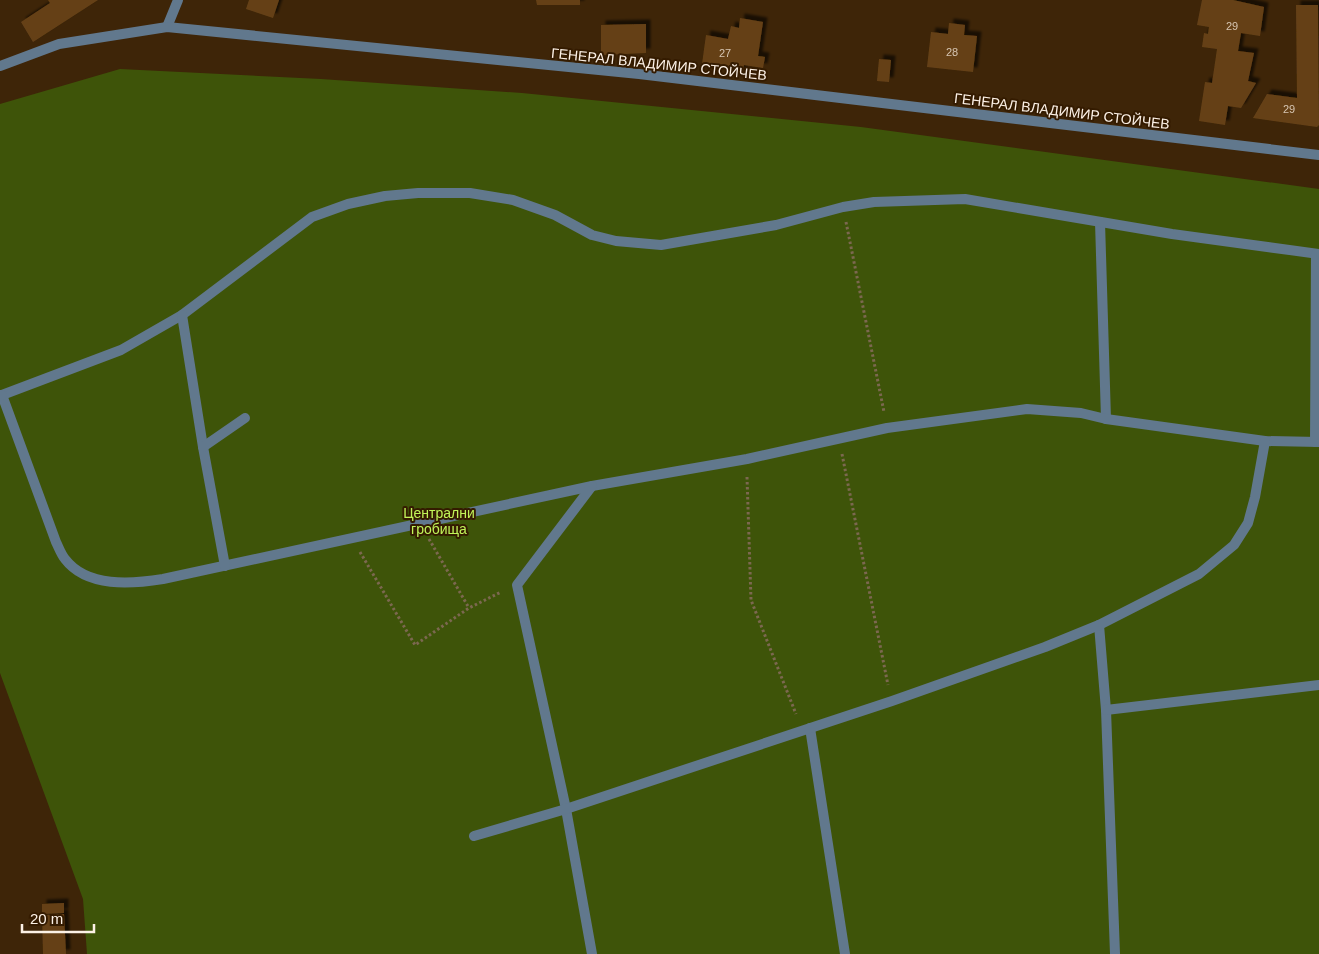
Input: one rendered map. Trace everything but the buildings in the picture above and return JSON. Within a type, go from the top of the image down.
[{"type":"street","points":[[167,27],[178,0]]},
{"type":"street","name":"ГЕНЕРАЛ ВЛАДИМИР СТОЙЧЕВ","points":[[0,66],[59,44],[167,27],[639,74],[1319,155]]},
{"type":"street","points":[[418,193],[470,193],[513,200],[555,215],[592,236],[616,241],[661,245],[776,225],[843,207],[874,202],[965,199],[1172,234],[1318,254],[1317,442],[1265,440],[1106,419],[1081,413],[1028,409],[887,428],[747,459],[592,486],[163,579],[130,583],[111,582],[81,573],[66,560],[56,542],[1,395],[121,350],[182,315],[284,236],[312,217],[348,204],[386,196],[418,193]]},
{"type":"street","points":[[1100,222],[1106,419]]},
{"type":"street","points":[[182,315],[203,447],[225,566]]},
{"type":"street","points":[[203,447],[245,418]]},
{"type":"street","points":[[474,836],[566,809],[892,701],[1045,647],[1099,625],[1199,574],[1234,546],[1248,523],[1265,440]]},
{"type":"street","points":[[592,486],[517,585],[566,809],[592,954]]},
{"type":"street","points":[[1099,625],[1106,710],[1114,954]]},
{"type":"street","points":[[1106,710],[1319,685]]},
{"type":"street","points":[[806,729],[845,954]]},
{"type":"path","points":[[843,207],[887,428]]},
{"type":"path","points":[[839,438],[892,701]]},
{"type":"path","points":[[747,459],[751,600],[806,729]]},
{"type":"path","points":[[421,524],[469,608]]},
{"type":"path","points":[[352,539],[415,645],[469,608],[517,585]]},
{"type":"green space","name":"Централни гробища","points":[[120,69],[321,79],[522,93],[861,127],[1319,189],[1319,954],[87,954],[83,899],[0,673],[0,104]]}]
